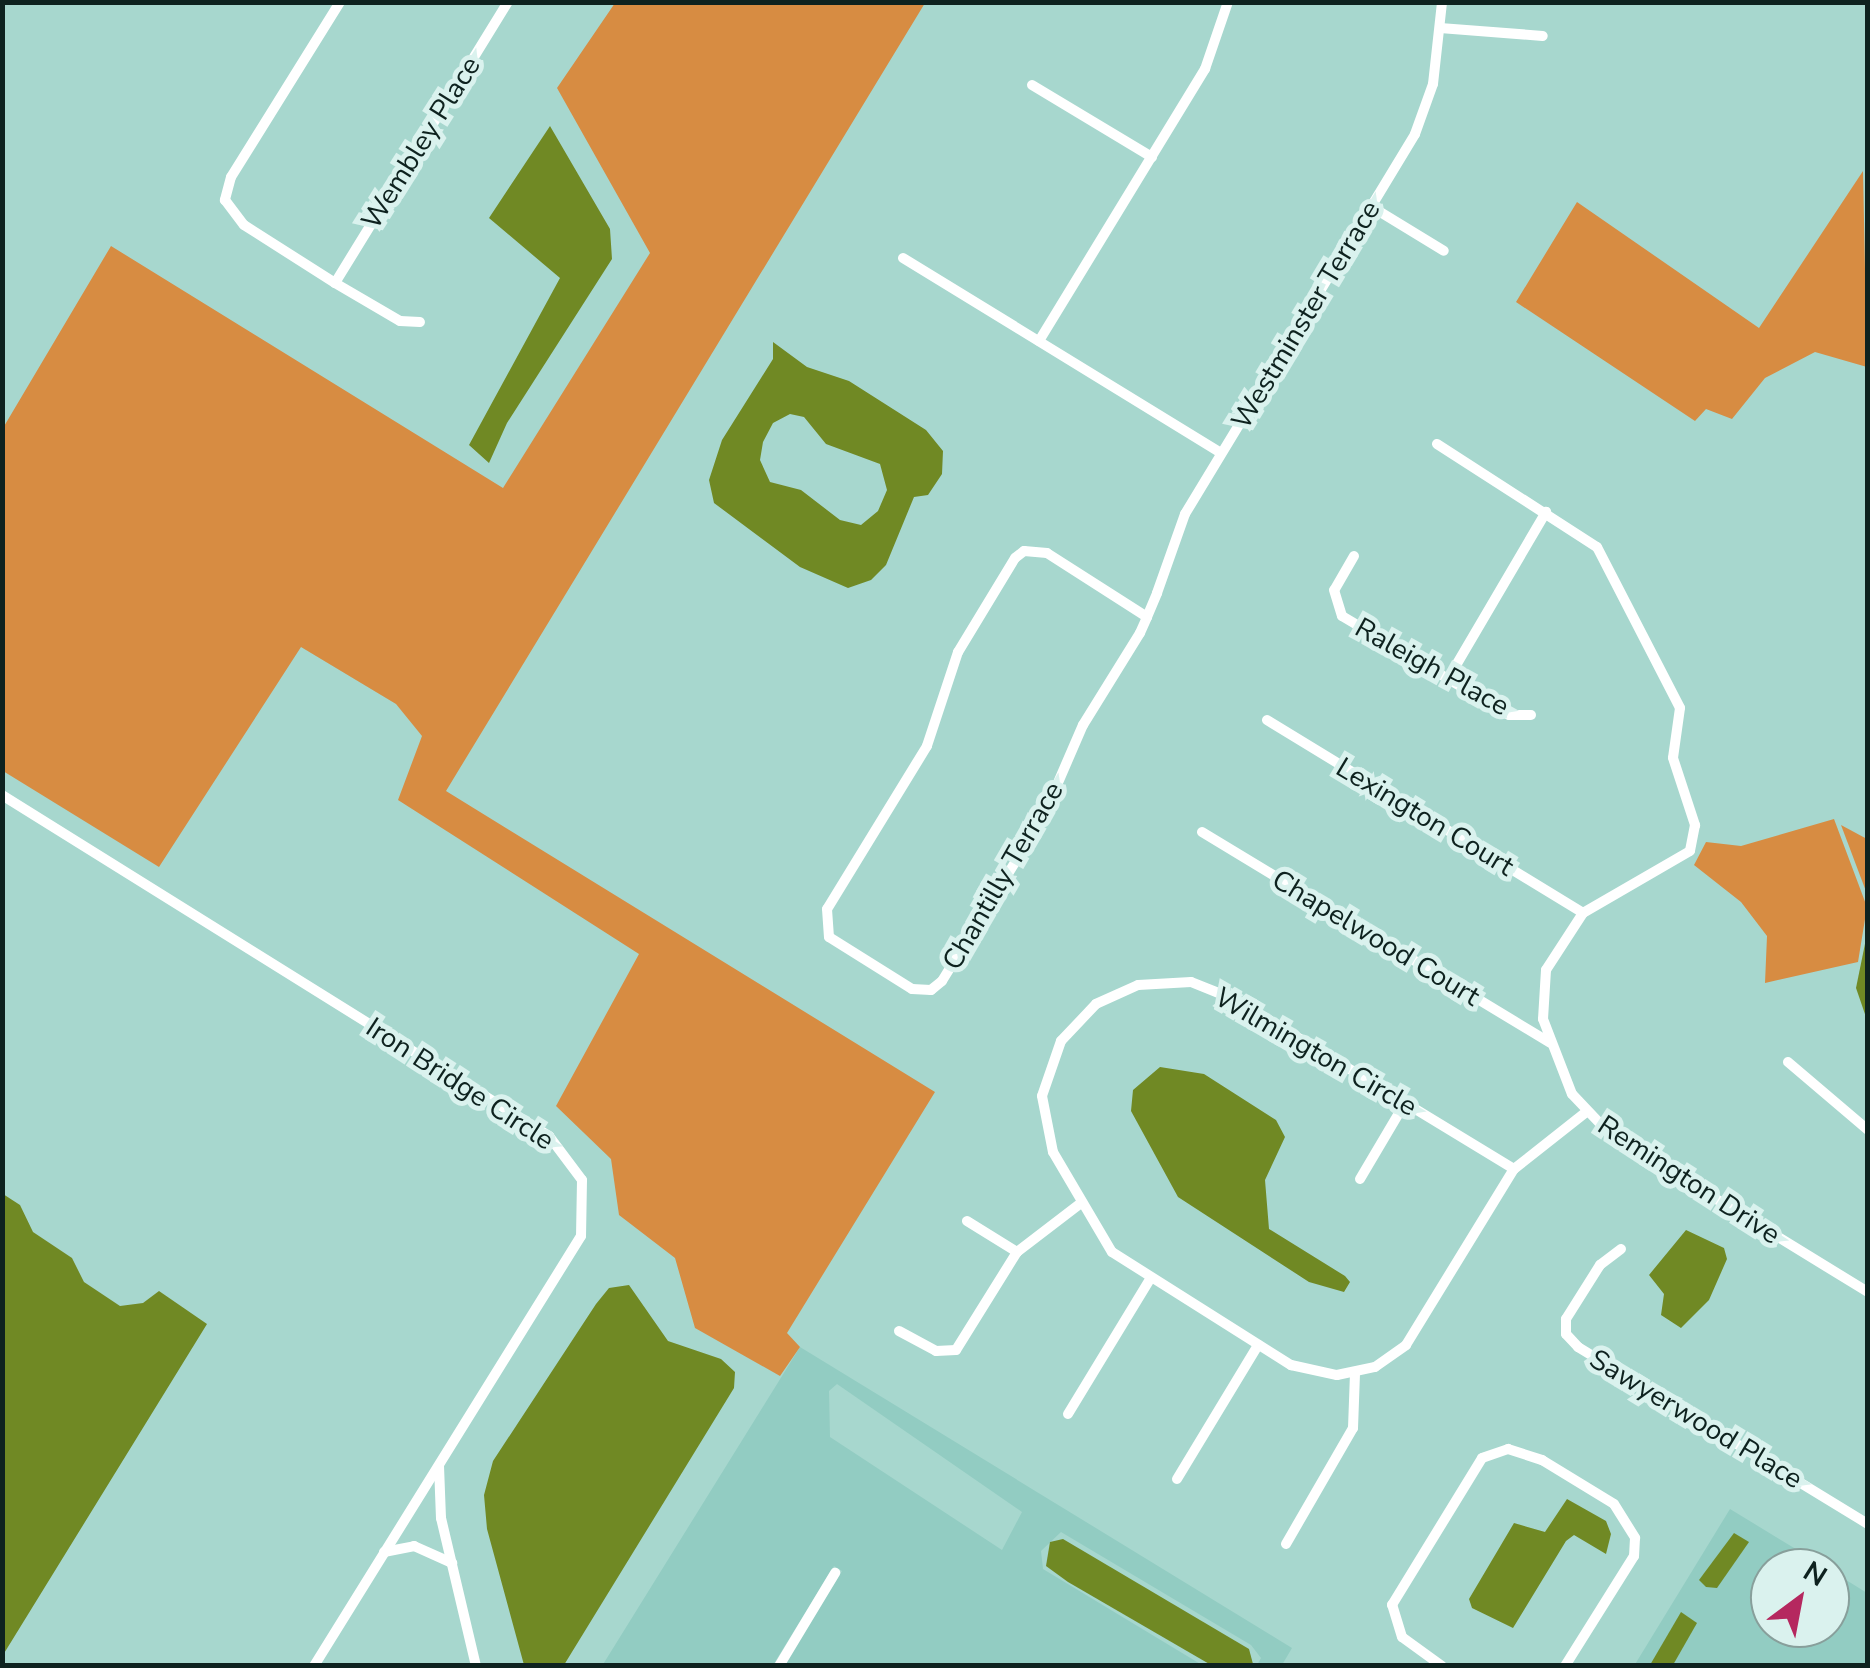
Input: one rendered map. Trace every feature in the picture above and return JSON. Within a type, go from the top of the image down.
[{"type":"street","points":[[340,2],[231,177],[225,200],[244,225],[334,283],[400,322],[420,322]]},
{"type":"street","name":"Wembley Place","points":[[334,283],[508,2]]},
{"type":"street","points":[[1038,342],[1217,46],[1228,2]]},
{"type":"street","name":"Westminster Terrace","points":[[904,258],[1221,453],[1372,206],[1427,106],[1442,2]]},
{"type":"street","points":[[1440,28],[1543,36]]},
{"type":"street","points":[[1032,86],[1152,157]]},
{"type":"street","points":[[1372,206],[1444,251]]},
{"type":"street","name":"Remington Drive","points":[[1437,444],[1597,547],[1676,692],[1680,725],[1675,773],[1695,825],[1690,851],[1680,861],[1583,913],[1546,970],[1543,1019],[1550,1043],[1585,1112],[1868,1292]]},
{"type":"street","name":"Chantilly Terrace","points":[[1147,616],[1047,554],[1024,551],[1015,558],[958,652],[927,746],[827,909],[828,937],[912,989],[931,990],[942,981],[1044,815],[1083,725],[1147,616],[1185,514],[1221,453]]},
{"type":"street","points":[[1448,679],[1546,512]]},
{"type":"street","name":"Raleigh Place","points":[[1354,556],[1334,590],[1335,609],[1509,716],[1531,715]]},
{"type":"street","name":"Lexington Court","points":[[1267,720],[1583,913]]},
{"type":"street","name":"Iron Bridge Circle","points":[[2,795],[548,1136],[569,1157],[582,1180],[582,1236],[314,1666]]},
{"type":"street","name":"Chapelwood Court","points":[[1202,832],[1550,1043]]},
{"type":"street","name":"Wilmington Circle","points":[[1355,1372],[1313,1372],[1258,1344],[1112,1252],[1081,1204],[1044,1125],[1048,1072],[1076,1022],[1138,985],[1168,980],[1214,990],[1514,1169]]},
{"type":"street","points":[[1788,1062],[1868,1130]]},
{"type":"street","points":[[1360,1179],[1405,1103]]},
{"type":"street","points":[[1286,1544],[1353,1428],[1355,1372],[1406,1345],[1514,1169],[1585,1112]]},
{"type":"street","points":[[899,1331],[936,1352],[956,1350],[1017,1252],[1081,1204]]},
{"type":"street","points":[[967,1221],[1017,1252]]},
{"type":"street","name":"Sawyerwood Place","points":[[1622,1249],[1600,1265],[1566,1319],[1566,1334],[1578,1348],[1868,1524]]},
{"type":"street","points":[[1068,1414],[1150,1279]]},
{"type":"street","points":[[1178,1479],[1258,1344]]},
{"type":"street","points":[[1442,1666],[1402,1637],[1392,1605],[1482,1458],[1508,1448],[1542,1460],[1614,1504],[1635,1538],[1634,1556],[1565,1666]]},
{"type":"street","points":[[439,1463],[441,1518],[476,1666]]},
{"type":"street","points":[[384,1552],[414,1546],[452,1564]]},
{"type":"street","points":[[779,1666],[835,1573]]},
{"type":"shaded area","points":[[615,3],[925,3],[446,791],[935,1092],[787,1333],[800,1347],[780,1376],[695,1328],[675,1258],[619,1215],[611,1159],[556,1106],[639,954],[398,800],[422,736],[396,704],[301,647],[159,867],[3,771],[3,428],[111,246],[503,488],[650,253],[557,88]]},
{"type":"shaded area","points":[[550,126],[610,229],[612,259],[507,423],[489,463],[469,445],[560,278],[489,218]]},
{"type":"shaded area","points":[[1863,171],[1867,367],[1815,352],[1765,378],[1732,419],[1706,409],[1695,421],[1516,302],[1577,202],[1759,328]]},
{"type":"shaded area","points":[[773,342],[807,367],[849,381],[926,430],[943,451],[942,474],[928,495],[914,497],[886,565],[871,580],[848,588],[800,567],[714,503],[709,480],[722,440],[773,359]],"holes":[[[790,414],[804,417],[826,444],[880,464],[887,490],[878,511],[861,525],[840,520],[801,490],[770,482],[760,460],[763,442],[773,423]]]},
{"type":"shaded area","points":[[1834,819],[1867,907],[1858,962],[1765,983],[1767,936],[1741,902],[1694,865],[1706,842],[1741,846]]},
{"type":"shaded area","points":[[1841,825],[1867,839],[1867,894]]},
{"type":"shaded area","points":[[1867,934],[1868,1020],[1856,988]]},
{"type":"shaded area","points":[[1160,1067],[1204,1074],[1276,1120],[1285,1137],[1265,1180],[1269,1229],[1345,1276],[1350,1282],[1344,1292],[1309,1282],[1178,1197],[1131,1111],[1133,1090]]},
{"type":"shaded area","points":[[3,1194],[20,1205],[33,1232],[72,1258],[84,1282],[120,1306],[143,1303],[159,1291],[207,1324],[3,1655]]},
{"type":"shaded area","points":[[1686,1230],[1724,1248],[1727,1259],[1709,1300],[1681,1328],[1661,1315],[1664,1294],[1649,1275]]},
{"type":"shaded area","points":[[629,1285],[668,1341],[721,1359],[735,1372],[734,1388],[564,1665],[524,1665],[487,1529],[484,1495],[493,1461],[596,1304],[609,1288]]},
{"type":"shaded area","points":[[800,1347],[1292,1648],[1282,1665],[1257,1665],[1261,1658],[1251,1645],[1061,1532],[1041,1551],[1043,1569],[1202,1665],[784,1665],[842,1571],[834,1566],[773,1665],[602,1666]],"holes":[[[837,1384],[1022,1512],[1002,1550],[830,1437],[829,1391]]]},
{"type":"shaded area","points":[[1567,1499],[1606,1521],[1611,1534],[1606,1554],[1574,1535],[1566,1541],[1513,1628],[1472,1608],[1469,1599],[1514,1523],[1545,1532]]},
{"type":"shaded area","points":[[1730,1509],[1794,1548],[1750,1548],[1750,1648],[1850,1648],[1850,1582],[1867,1593],[1867,1665],[1634,1666]]},
{"type":"shaded area","points":[[1734,1533],[1749,1542],[1717,1588],[1706,1587],[1699,1580]]},
{"type":"shaded area","points":[[1063,1539],[1249,1649],[1253,1664],[1211,1665],[1068,1582],[1046,1566],[1050,1542]]},
{"type":"shaded area","points":[[1681,1612],[1697,1623],[1673,1665],[1650,1665]]}]
